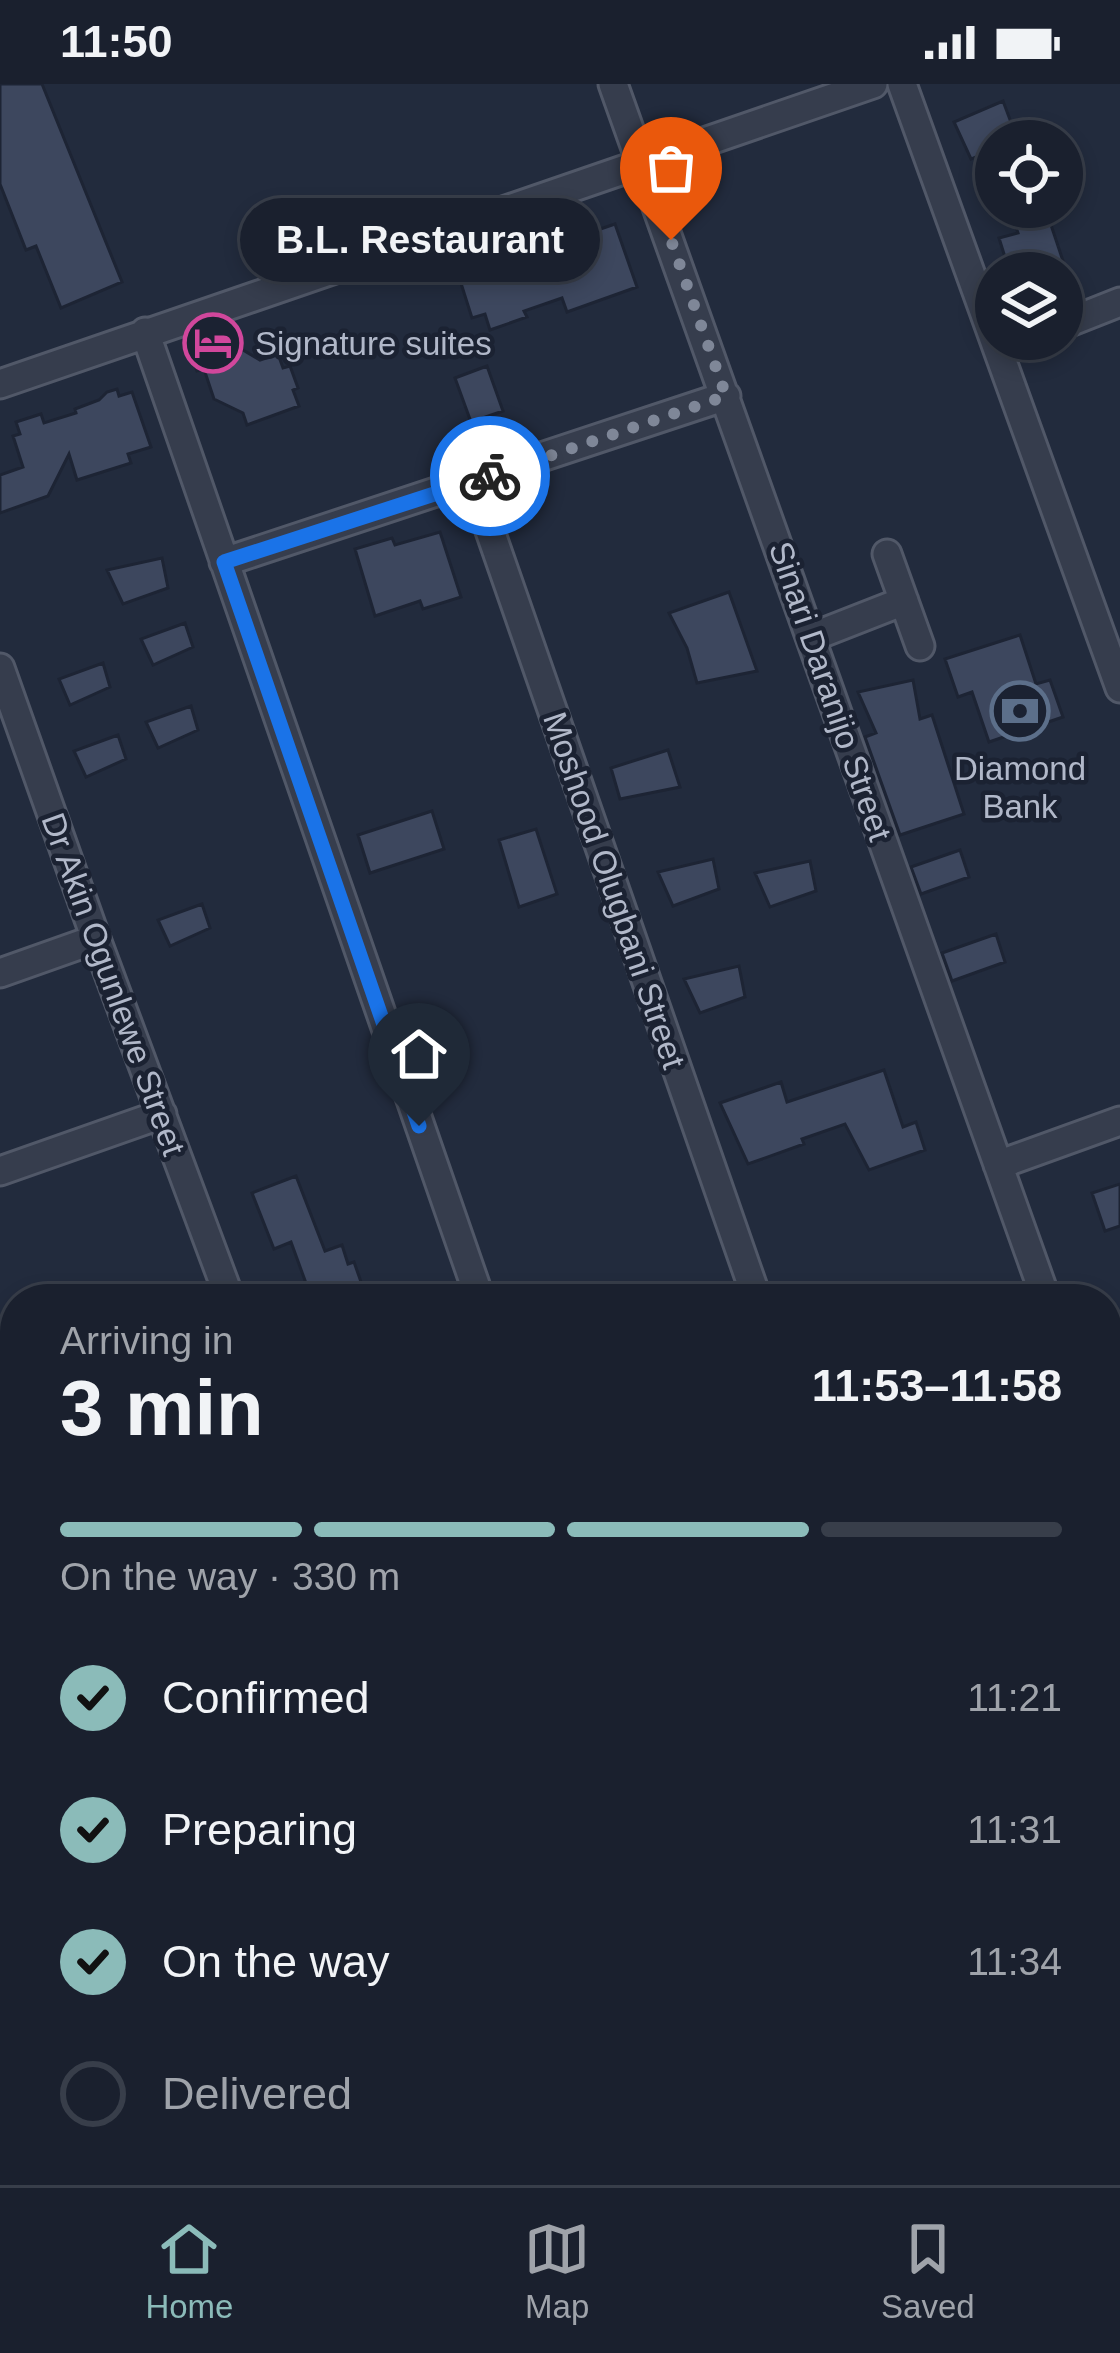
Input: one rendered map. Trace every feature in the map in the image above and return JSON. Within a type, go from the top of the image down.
[{"type":"street","name":"Sinari Daranijo Street","points":[[614,84],[1041,1284]]},
{"type":"street","points":[[0,384],[873,84]]},
{"type":"street","points":[[902,84],[975,257]]},
{"type":"street","points":[[1083,317],[1120,302]]},
{"type":"street","points":[[145,332],[475,1284]]},
{"type":"street","points":[[1017,360],[1120,688]]},
{"type":"street","points":[[224,562],[726,396]]},
{"type":"street","name":"Moshood Olugbani Street","points":[[472,482],[753,1284]]},
{"type":"street","points":[[887,554],[920,646]]},
{"type":"street","points":[[812,637],[904,602]]},
{"type":"street","name":"Dr Akin Ogunlewe Street","points":[[0,668],[224,1284]]},
{"type":"street","points":[[0,973],[96,939]]},
{"type":"street","points":[[0,1171],[162,1114]]},
{"type":"street","points":[[998,1166],[1120,1121]]},
{"type":"building","points":[[0,84],[42,84],[122,282],[61,308],[36,246],[26,250],[0,184]]},
{"type":"building","points":[[1003,101],[1010,120],[975,120],[975,157],[971,159],[954,122]]},
{"type":"building","points":[[615,224],[637,287],[567,312],[562,298],[490,330],[485,314],[472,318],[459,277],[518,259],[555,276],[545,248]]},
{"type":"building","points":[[1016,228],[1052,228],[1060,252],[1003,252],[999,238],[1018,233]]},
{"type":"building","points":[[237,332],[243,350],[260,360],[278,354],[283,368],[290,366],[299,406],[247,425],[243,413],[214,399],[204,369],[197,371],[189,348]]},
{"type":"building","points":[[487,366],[503,411],[471,422],[455,378]]},
{"type":"building","points":[[117,389],[119,396],[132,392],[151,447],[128,454],[131,463],[77,480],[69,454],[48,496],[0,513],[0,475],[23,467],[13,436],[20,434],[16,422],[41,414],[44,423],[76,413],[75,409]]},
{"type":"building","points":[[440,532],[461,597],[423,609],[420,601],[375,616],[355,549],[392,538],[395,545]]},
{"type":"building","points":[[162,558],[168,588],[123,604],[107,570]]},
{"type":"building","points":[[729,592],[757,671],[697,683],[687,648],[669,613]]},
{"type":"building","points":[[185,623],[193,647],[153,665],[141,639]]},
{"type":"building","points":[[1020,635],[1036,684],[1050,680],[1063,717],[989,742],[972,692],[958,697],[945,659]]},
{"type":"building","points":[[103,663],[110,687],[70,705],[59,679]]},
{"type":"building","points":[[913,680],[920,719],[932,715],[964,814],[900,835],[865,737],[876,733],[858,692]]},
{"type":"building","points":[[191,706],[198,730],[158,748],[146,722]]},
{"type":"building","points":[[118,735],[126,759],[86,777],[74,751]]},
{"type":"building","points":[[668,750],[680,787],[620,799],[611,768]]},
{"type":"building","points":[[432,811],[444,849],[370,873],[358,835]]},
{"type":"building","points":[[536,829],[557,894],[519,907],[499,840]]},
{"type":"building","name":"Diamond Bank","points":[[960,850],[969,877],[921,894],[911,867]]},
{"type":"building","points":[[713,859],[719,889],[673,906],[658,872]]},
{"type":"building","points":[[810,861],[816,891],[770,907],[755,873]]},
{"type":"building","points":[[202,904],[210,928],[170,946],[158,920]]},
{"type":"building","points":[[996,934],[1005,962],[952,981],[942,953]]},
{"type":"building","points":[[739,966],[745,997],[700,1013],[684,979]]},
{"type":"building","points":[[884,1070],[903,1127],[916,1122],[925,1150],[869,1170],[845,1124],[748,1164],[720,1103],[781,1082],[787,1102]]},
{"type":"building","points":[[296,1176],[325,1251],[342,1245],[362,1284],[306,1284],[291,1242],[274,1249],[252,1193]]},
{"type":"building","points":[[1120,1184],[1120,1226],[1105,1231],[1092,1193]]},
{"type":"way so far","points":[[490,476],[726,396],[671,240]]},
{"type":"place","name":"B.L. Restaurant","points":[[671,240]]},
{"type":"place","name":"Signature suites","points":[[213,343]]},
{"type":"place","name":"Diamond Bank","points":[[1020,711]]},
{"type":"route","points":[[419,1126],[224,562],[490,476]]}]
